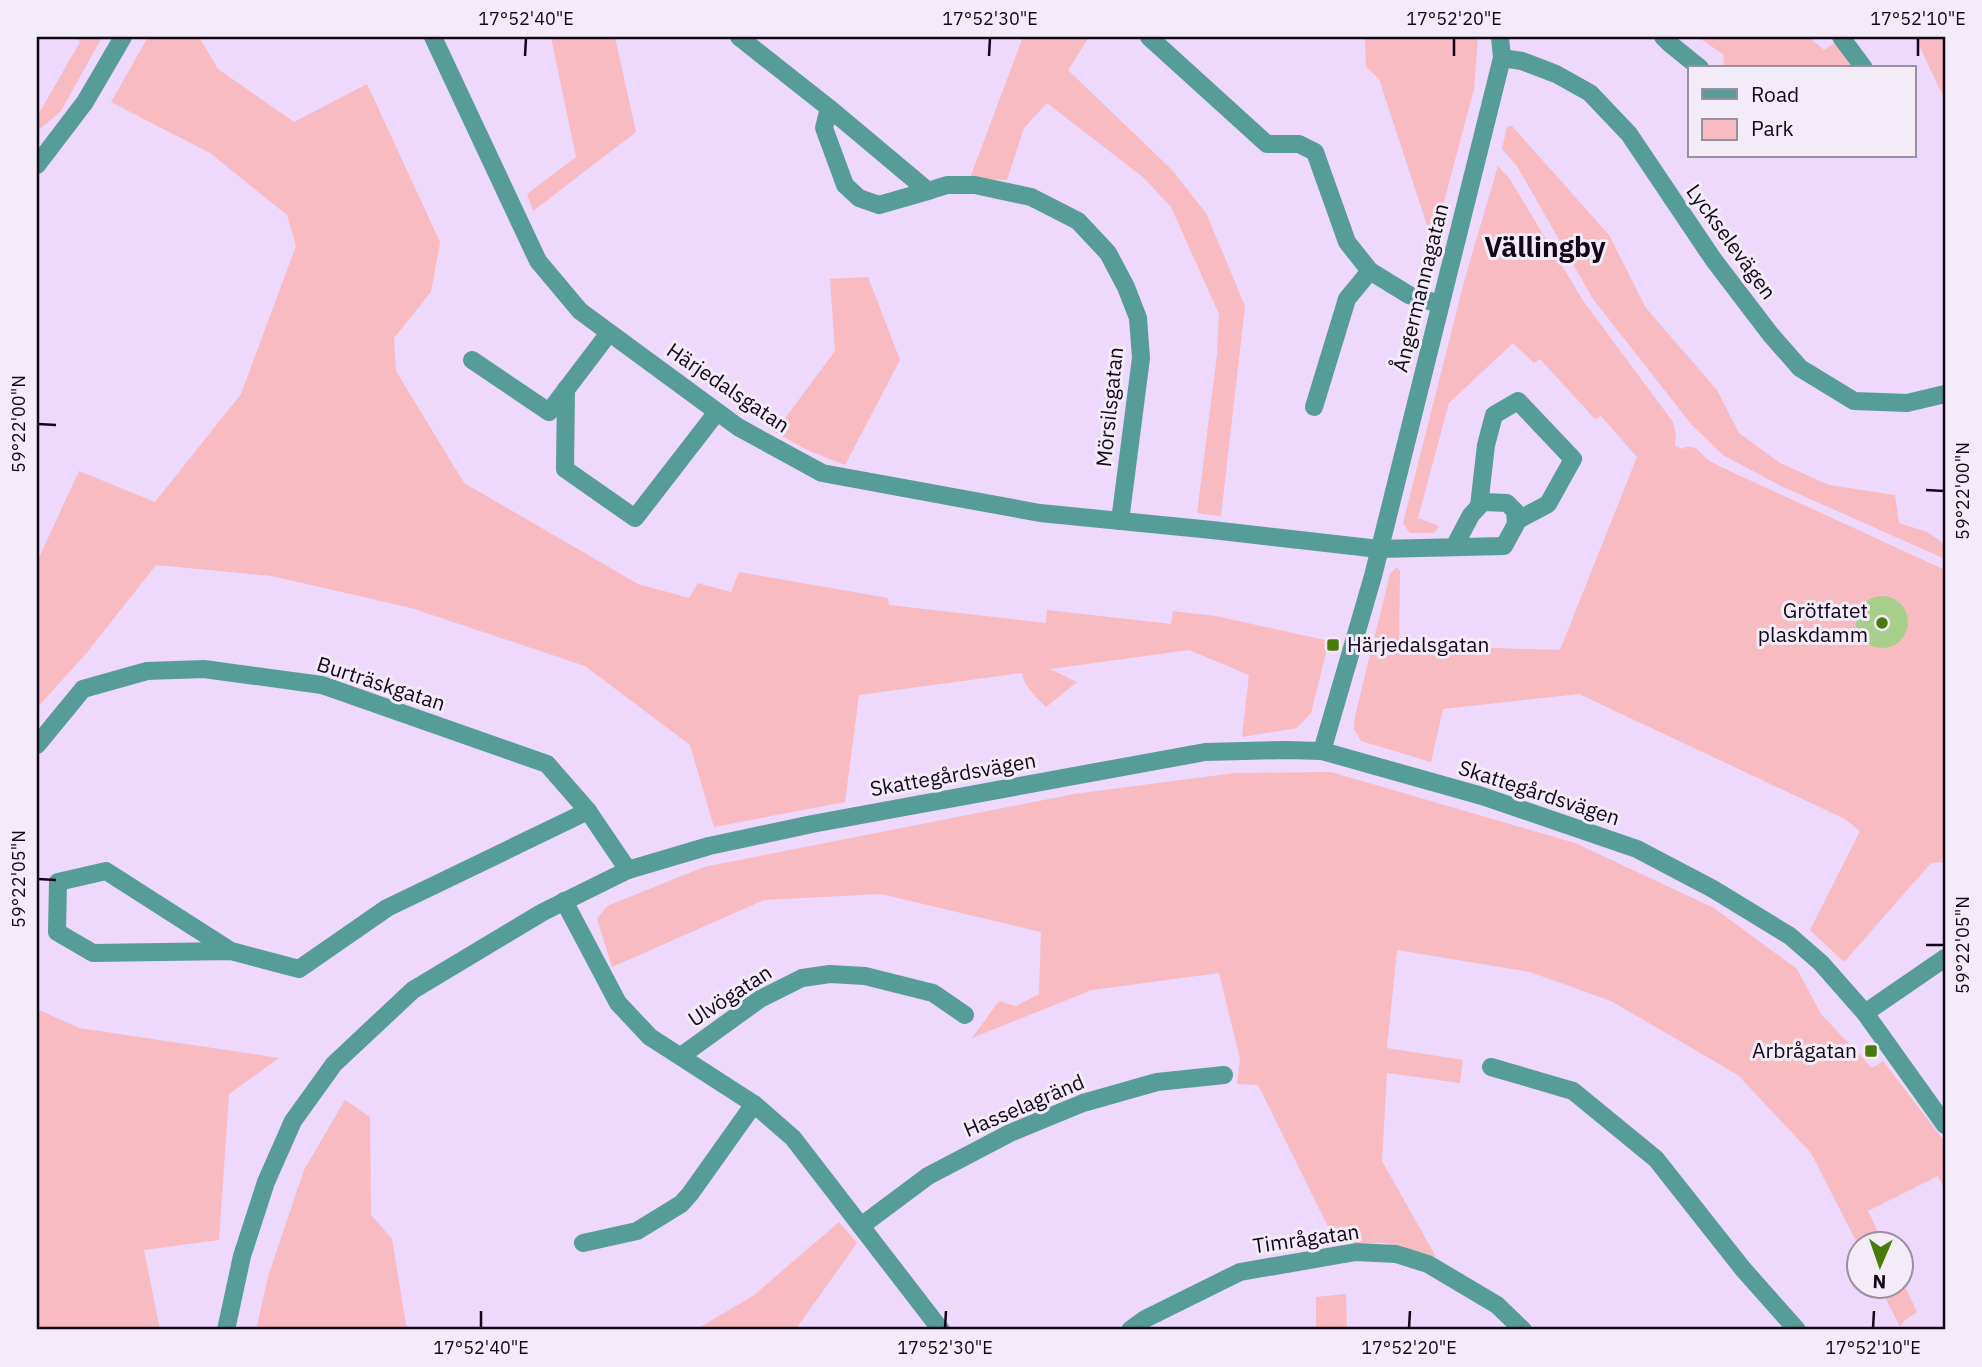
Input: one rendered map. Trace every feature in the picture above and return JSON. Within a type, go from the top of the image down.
[{"type":"street","points":[[37,164],[85,102],[123,37]]},
{"type":"street","name":"Härjedalsgatan","points":[[433,37],[538,261],[579,311],[738,428],[822,473],[1040,513],[1379,549]]},
{"type":"street","points":[[739,37],[928,191]]},
{"type":"street","points":[[1149,37],[1267,144],[1299,144],[1315,152],[1347,242],[1370,271],[1409,295],[1440,304]]},
{"type":"street","name":"Ångermannagatan","points":[[1322,751],[1373,576],[1502,58],[1500,37]]},
{"type":"street","points":[[1663,37],[1698,66]]},
{"type":"street","points":[[1841,37],[1863,66]]},
{"type":"street","name":"Lyckselevägen","points":[[1502,58],[1522,61],[1556,74],[1590,93],[1629,134],[1713,260],[1800,368],[1854,401],[1907,403],[1945,394]]},
{"type":"street","name":"Mörsilsgatan","points":[[829,108],[824,128],[845,185],[859,198],[879,205],[947,185],[975,185],[1031,197],[1078,221],[1108,253],[1138,318],[1141,358],[1120,521]]},
{"type":"street","points":[[1314,407],[1347,299],[1370,271]]},
{"type":"street","points":[[472,360],[549,412],[609,333]]},
{"type":"street","points":[[566,389],[565,469],[635,518],[717,412]]},
{"type":"street","points":[[1479,506],[1486,445],[1494,415],[1518,401],[1573,459],[1548,504],[1516,521]]},
{"type":"street","points":[[1379,549],[1504,546],[1517,524],[1515,511],[1507,503],[1483,502],[1471,515],[1454,547]]},
{"type":"street","name":"Burträskgatan","points":[[37,745],[83,689],[148,671],[204,669],[322,685],[547,764],[588,811],[628,870]]},
{"type":"street","name":"Skattegårdsvägen","points":[[226,1330],[242,1256],[266,1182],[293,1121],[334,1064],[413,990],[564,901],[628,870],[709,846],[799,827],[1205,752],[1322,751],[1482,796],[1637,849],[1790,936],[1821,963],[1865,1013],[1945,1125]]},
{"type":"street","points":[[231,951],[106,871],[58,882],[57,932],[93,953],[231,951],[299,969],[387,908],[588,811]]},
{"type":"street","points":[[564,901],[618,1003],[650,1037],[754,1104],[793,1138],[941,1330]]},
{"type":"street","points":[[1865,1013],[1945,958]]},
{"type":"street","name":"Ulvögatan","points":[[681,1056],[760,999],[802,978],[830,974],[865,976],[933,993],[965,1015]]},
{"type":"street","points":[[1491,1067],[1573,1091],[1656,1159],[1743,1269],[1797,1330]]},
{"type":"street","name":"Hasselagränd","points":[[861,1226],[928,1176],[1022,1128],[1083,1102],[1157,1082],[1224,1075]]},
{"type":"street","points":[[583,1243],[637,1231],[681,1204],[754,1104]]},
{"type":"street","name":"Timrågatan","points":[[1130,1330],[1145,1319],[1240,1272],[1356,1252],[1396,1254],[1428,1264],[1497,1305],[1523,1330]]},
{"type":"green space","points":[[75,37],[102,37],[61,111],[37,129],[37,117],[80,42]]},
{"type":"green space","points":[[148,37],[199,37],[218,69],[294,122],[367,84],[440,242],[431,292],[394,338],[396,371],[464,483],[638,584],[689,598],[698,583],[731,592],[739,572],[888,598],[889,605],[1046,623],[1047,610],[1171,624],[1173,611],[1216,616],[1329,641],[1311,713],[1297,728],[1242,737],[1249,675],[1189,650],[1050,669],[1077,682],[1046,707],[1028,687],[1022,673],[859,695],[845,802],[714,827],[690,745],[585,666],[411,608],[272,576],[156,565],[89,650],[37,708],[37,562],[79,471],[155,502],[241,394],[296,246],[287,215],[210,153],[111,102]]},
{"type":"green space","points":[[551,37],[615,37],[636,132],[533,211],[527,194],[576,157]]},
{"type":"green space","points":[[1023,37],[1089,37],[1068,70],[1172,170],[1206,213],[1245,306],[1221,516],[1197,513],[1217,355],[1219,314],[1171,207],[1144,178],[1047,103],[1024,128],[1007,180],[970,178]]},
{"type":"green space","points":[[1363,37],[1478,37],[1474,89],[1433,243],[1379,79],[1366,67]]},
{"type":"green space","points":[[1698,37],[1809,37],[1824,50],[1836,42],[1851,60],[1852,66],[1723,66],[1724,55]]},
{"type":"green space","points":[[1915,37],[1945,37],[1945,100]]},
{"type":"green space","points":[[1512,126],[1609,235],[1646,308],[1717,390],[1739,433],[1780,463],[1829,485],[1895,495],[1899,523],[1927,532],[1945,544],[1945,559],[1781,486],[1723,455],[1691,424],[1593,299],[1517,166],[1502,149],[1507,127]]},
{"type":"green space","points":[[1498,166],[1509,178],[1584,302],[1673,422],[1675,446],[1683,449],[1694,448],[1721,467],[1945,570],[1945,862],[1931,863],[1844,962],[1810,930],[1860,831],[1845,819],[1579,694],[1443,709],[1431,762],[1361,741],[1354,729],[1390,574],[1397,567],[1400,571],[1399,645],[1560,650],[1637,457],[1601,416],[1595,419],[1540,359],[1534,363],[1513,343],[1449,403],[1418,518],[1439,526],[1434,533],[1410,533],[1403,523],[1465,278]]},
{"type":"green space","points":[[868,277],[900,360],[845,465],[807,450],[775,432],[835,351],[830,279]]},
{"type":"green space","points":[[1331,772],[1575,843],[1714,908],[1797,969],[1821,1014],[1872,1068],[1883,1061],[1945,1142],[1945,1191],[1938,1176],[1868,1211],[1877,1230],[1850,1230],[1811,1153],[1738,1075],[1611,1001],[1530,972],[1397,950],[1387,1048],[1463,1060],[1460,1083],[1387,1073],[1382,1161],[1436,1257],[1384,1243],[1336,1243],[1258,1085],[1237,1084],[1240,1059],[1219,973],[1092,990],[972,1038],[999,1001],[1016,1006],[1039,994],[1041,932],[881,894],[764,900],[612,967],[597,919],[607,906],[704,867],[1074,794],[1235,773]]},
{"type":"green space","points":[[37,1009],[79,1028],[279,1058],[229,1094],[219,1240],[144,1250],[160,1330],[37,1330]]},
{"type":"green space","points":[[345,1100],[370,1117],[371,1215],[392,1239],[407,1330],[256,1330],[268,1277],[304,1170]]},
{"type":"green space","points":[[839,1222],[857,1243],[797,1330],[695,1330],[753,1296]]},
{"type":"green space","points":[[1346,1294],[1347,1330],[1316,1330],[1316,1297]]},
{"type":"green space","points":[[1886,1300],[1911,1300],[1917,1312],[1900,1327]]},
{"type":"shaded area","name":"Grötfatet plaskdamm","points":[[1882,596],[1892,598],[1900,604],[1906,612],[1906,632],[1900,640],[1892,646],[1882,648],[1872,646],[1864,640],[1858,632],[1856,622],[1858,612],[1864,604],[1872,598]]},
{"type":"place","name":"Grötfatet plaskdamm","points":[[1882,623]]},
{"type":"place","name":"Härjedalsgatan","points":[[1333,645]]},
{"type":"place","name":"Arbrågatan","points":[[1871,1051]]},
{"type":"district","name":"Vällingby","points":[[1545,247]]}]
